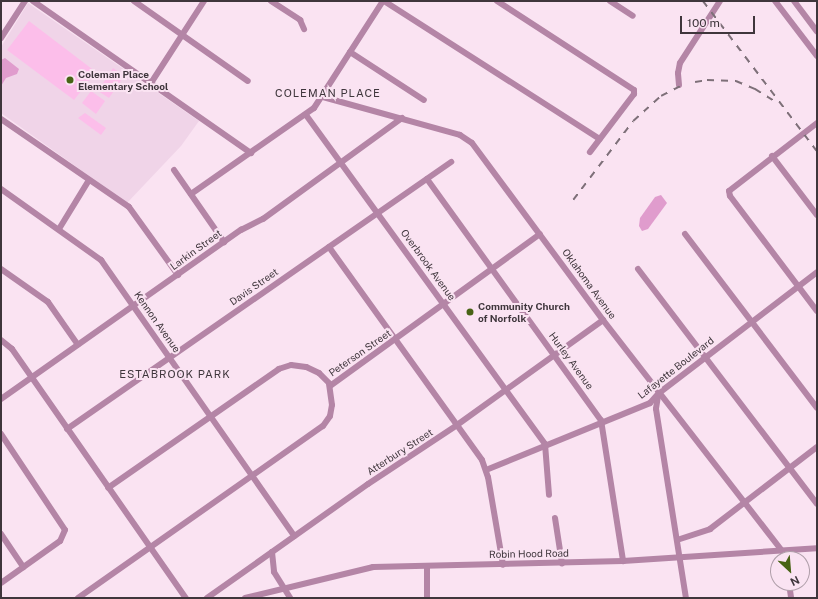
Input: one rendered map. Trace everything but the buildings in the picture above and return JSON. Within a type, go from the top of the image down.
[{"type":"street","points":[[1,38],[25,1]]},
{"type":"street","points":[[33,1],[252,153]]},
{"type":"street","points":[[134,1],[248,81]]},
{"type":"street","points":[[151,83],[181,34],[204,1]]},
{"type":"street","points":[[272,1],[300,20],[304,29]]},
{"type":"street","points":[[191,194],[306,115],[323,97],[350,52],[384,1],[600,139]]},
{"type":"street","points":[[497,1],[633,88],[634,94],[590,152]]},
{"type":"street","points":[[610,1],[633,16]]},
{"type":"street","points":[[680,85],[678,73],[680,63],[720,1]]},
{"type":"street","points":[[775,1],[817,56]]},
{"type":"street","points":[[794,1],[817,31]]},
{"type":"street","points":[[350,52],[424,100]]},
{"type":"street","name":"Oklahoma Avenue","points":[[323,97],[460,135],[472,143],[603,320],[782,551]]},
{"type":"street","name":"Overbrook Avenue","points":[[306,115],[444,304],[545,446]]},
{"type":"street","name":"Larkin Street","points":[[1,399],[224,242],[262,219],[402,118]]},
{"type":"street","points":[[1,119],[134,212],[178,275]]},
{"type":"street","points":[[817,123],[772,156],[729,191],[730,196],[817,311]]},
{"type":"street","points":[[772,156],[817,215]]},
{"type":"street","name":"Davis Street","points":[[67,429],[451,162]]},
{"type":"street","points":[[174,170],[224,242]]},
{"type":"street","name":"Hurley Avenue","points":[[427,179],[602,423],[623,561]]},
{"type":"street","points":[[59,229],[89,180]]},
{"type":"street","name":"Kennon Avenue","points":[[1,189],[97,256],[294,536]]},
{"type":"street","name":"Peterson Street","points":[[108,488],[210,416],[285,367],[299,365],[313,369],[325,378],[330,386],[396,340],[540,234]]},
{"type":"street","points":[[684,234],[817,408]]},
{"type":"street","points":[[329,247],[457,426],[486,470],[503,565]]},
{"type":"street","points":[[638,268],[817,504]]},
{"type":"street","points":[[1,269],[48,302],[78,345]]},
{"type":"street","name":"Lafayette Boulevard","points":[[486,470],[645,406],[659,393],[817,272]]},
{"type":"street","name":"Atterbury Street","points":[[207,598],[294,536],[457,426],[603,320]]},
{"type":"street","points":[[1,340],[12,349],[186,598]]},
{"type":"street","points":[[78,598],[323,426],[331,412],[330,386]]},
{"type":"street","points":[[659,393],[656,409],[686,598]]},
{"type":"street","points":[[1,434],[64,526],[63,538],[1,582]]},
{"type":"street","points":[[545,446],[549,495]]},
{"type":"street","points":[[677,540],[706,531],[817,446]]},
{"type":"street","points":[[555,518],[562,563]]},
{"type":"street","points":[[1,534],[23,567]]},
{"type":"street","name":"Robin Hood Road","points":[[782,551],[817,548]]},
{"type":"street","points":[[272,552],[274,572],[290,598]]},
{"type":"street","name":"Robin Hood Road","points":[[245,598],[284,587],[369,567],[623,561],[770,552]]},
{"type":"street","points":[[427,566],[427,598]]},
{"type":"shaded area","name":"Coleman Place Elementary School","points":[[28,3],[199,121],[181,146],[127,203],[1,113],[1,47]]},
{"type":"shaded area","points":[[29,21],[96,72],[74,100],[7,50]]},
{"type":"shaded area","points":[[5,58],[19,69],[17,74],[6,78],[1,86],[1,60]]},
{"type":"shaded area","points":[[113,68],[124,76],[109,98],[98,91]]},
{"type":"shaded area","points":[[91,91],[105,101],[96,114],[82,103]]},
{"type":"shaded area","points":[[85,113],[106,128],[101,135],[78,118]]},
{"type":"shaded area","points":[[661,195],[667,203],[648,229],[642,231],[639,226],[640,218],[655,197]]},
{"type":"railway","points":[[703,1],[817,151]]},
{"type":"railway","points":[[695,82],[707,80],[736,81],[755,89],[776,102]]},
{"type":"railway","points":[[573,200],[633,121],[661,96],[685,84]]},
{"type":"place","name":"Coleman Place Elementary School","points":[[70,80]]},
{"type":"place","name":"Community Church of Norfolk","points":[[470,312]]},
{"type":"district","name":"COLEMAN PLACE","points":[[328,93]]},
{"type":"district","name":"ESTABROOK PARK","points":[[175,374]]}]
